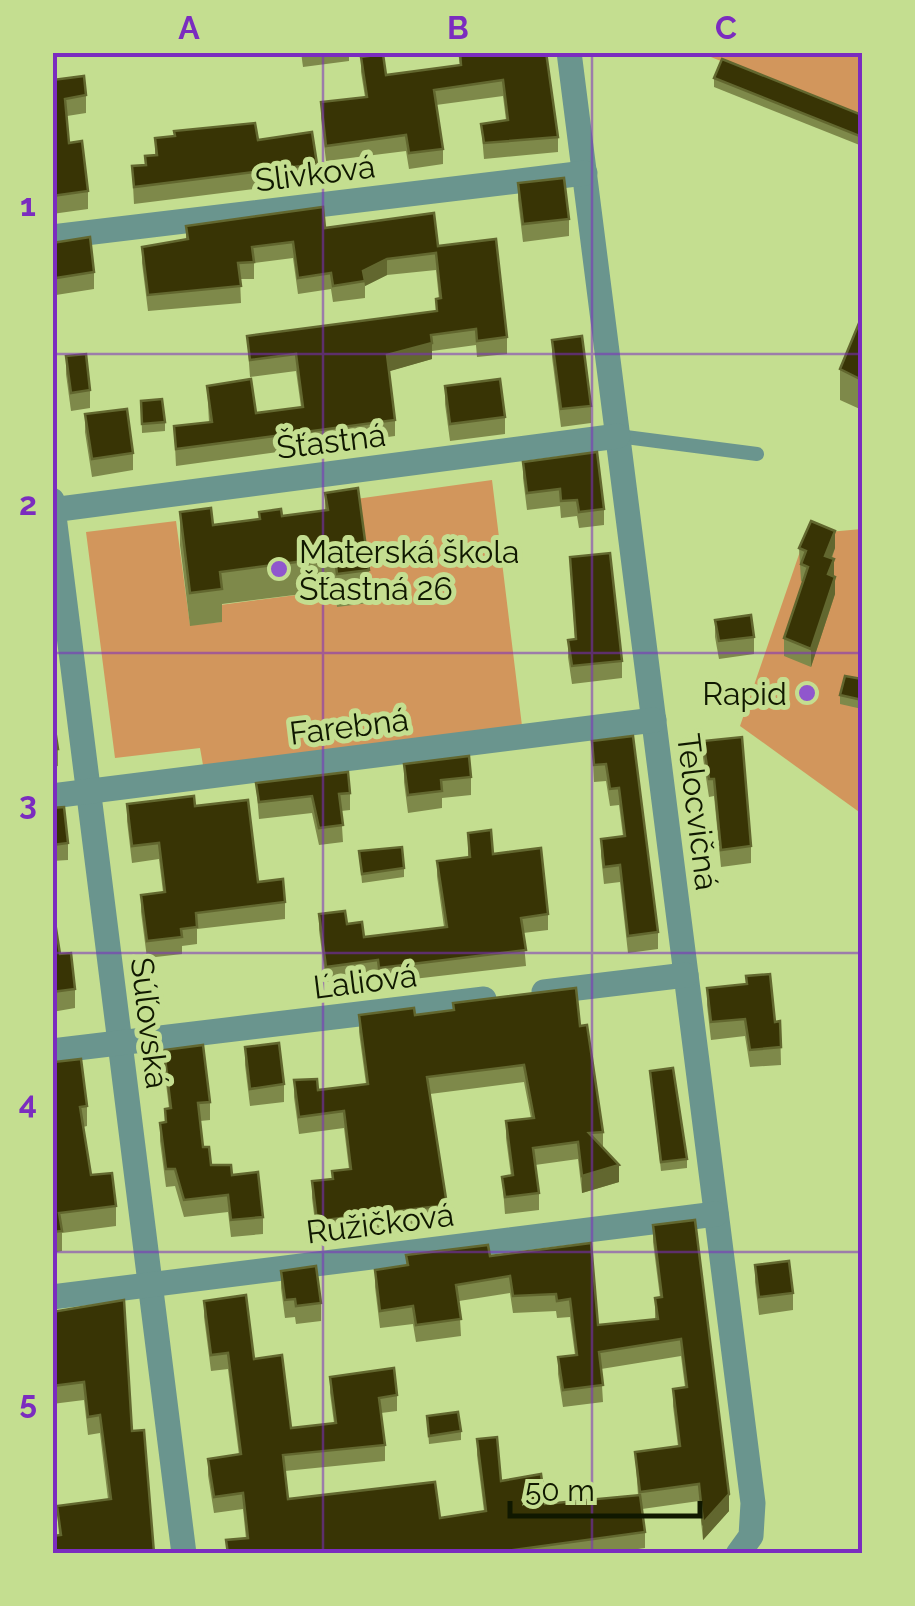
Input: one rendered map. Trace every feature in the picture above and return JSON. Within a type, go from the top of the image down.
[{"type":"street","name":"Telocvičná","points":[[570,52],[754,1520],[751,1536],[738,1554]]},
{"type":"street","name":"Slivková","points":[[52,237],[584,172]]},
{"type":"street","name":"Šťastná","points":[[61,509],[618,436]]},
{"type":"street","name":"Súľovská","points":[[52,500],[61,509],[88,792],[184,1554]]},
{"type":"street","name":"Farebná","points":[[52,796],[654,720]]},
{"type":"street","name":"Ľaliová","points":[[52,1051],[686,975]]},
{"type":"street","name":"Ružičková","points":[[52,1296],[716,1214]]},
{"type":"lane","points":[[618,436],[756,454]]},
{"type":"shaded area","points":[[701,53],[862,53],[862,118]]},
{"type":"shaded area","points":[[492,480],[522,726],[203,765],[200,748],[115,758],[86,532],[176,521],[190,625],[221,622],[220,605],[335,590],[337,607],[356,499]]},
{"type":"shaded area","name":"Rapid","points":[[862,529],[862,814],[740,726],[806,534]]},
{"type":"building","points":[[460,52],[546,52],[558,137],[484,143],[481,124],[508,120],[503,80],[434,90],[443,149],[409,153],[406,135],[326,146],[321,102],[367,97],[361,57],[383,54],[386,75],[461,65]]},
{"type":"building","points":[[722,59],[862,115],[862,137],[714,78]]},
{"type":"building","points":[[84,76],[86,95],[65,99],[69,143],[82,141],[88,191],[52,196],[52,79]]},
{"type":"building","points":[[255,123],[258,140],[312,132],[317,164],[134,187],[132,166],[146,165],[145,156],[157,155],[155,138],[175,136],[174,131]]},
{"type":"building","points":[[564,178],[569,219],[523,224],[518,183]]},
{"type":"building","points":[[323,207],[325,228],[434,213],[438,246],[496,239],[507,337],[477,341],[476,329],[431,335],[432,343],[387,355],[395,420],[176,449],[174,426],[212,422],[207,386],[251,379],[256,413],[303,407],[296,354],[250,360],[247,336],[437,311],[436,299],[441,298],[436,253],[387,259],[363,271],[365,281],[333,286],[331,273],[298,278],[293,242],[252,247],[254,262],[238,263],[241,286],[148,295],[142,247],[188,239],[186,226]]},
{"type":"building","points":[[90,237],[94,272],[56,278],[52,243]]},
{"type":"building","points":[[862,316],[862,380],[840,369]]},
{"type":"building","points":[[582,336],[591,406],[561,409],[552,340]]},
{"type":"building","points":[[86,354],[90,390],[71,393],[66,356]]},
{"type":"building","points":[[500,379],[505,417],[450,424],[445,386]]},
{"type":"building","points":[[162,399],[165,422],[142,424],[141,401]]},
{"type":"building","points":[[127,409],[133,453],[92,459],[85,414]]},
{"type":"building","points":[[597,452],[604,509],[579,512],[577,500],[561,501],[560,489],[527,493],[523,462]]},
{"type":"building","points":[[358,488],[369,570],[337,574],[335,557],[220,572],[222,589],[190,593],[180,512],[211,508],[213,525],[260,519],[259,512],[281,509],[282,516],[328,510],[325,493]]},
{"type":"building","points":[[811,521],[835,531],[825,556],[834,559],[828,574],[835,577],[811,649],[784,638],[808,567],[801,564],[806,551],[799,548]]},
{"type":"building","points":[[610,553],[622,661],[572,666],[568,640],[576,639],[570,557]]},
{"type":"building","points":[[751,615],[754,637],[719,641],[715,620]]},
{"type":"building","points":[[845,676],[862,679],[862,700],[840,695]]},
{"type":"building","points":[[52,710],[58,749],[52,749]]},
{"type":"building","points":[[633,736],[658,932],[628,936],[620,865],[604,867],[601,839],[625,836],[619,788],[610,789],[606,764],[594,765],[592,741]]},
{"type":"building","points":[[742,737],[751,846],[721,850],[714,779],[709,779],[703,741]]},
{"type":"building","points":[[469,756],[471,777],[441,780],[442,791],[408,795],[404,764]]},
{"type":"building","points":[[348,772],[350,793],[339,794],[343,825],[319,828],[312,796],[259,802],[256,783]]},
{"type":"building","points":[[194,796],[195,806],[248,800],[258,882],[283,879],[285,902],[196,913],[197,927],[181,929],[182,937],[147,941],[141,895],[165,892],[159,843],[132,846],[127,804]]},
{"type":"building","points":[[64,807],[68,843],[52,845],[52,808]]},
{"type":"building","points":[[491,830],[493,854],[541,848],[548,914],[521,918],[526,950],[379,968],[378,960],[326,967],[319,914],[345,911],[347,924],[362,922],[364,937],[447,927],[437,861],[470,857],[468,833]]},
{"type":"building","points":[[402,847],[404,868],[362,874],[359,851]]},
{"type":"building","points":[[52,903],[60,954],[71,953],[75,989],[52,992]]},
{"type":"building","points":[[770,974],[781,1047],[750,1050],[745,1019],[711,1022],[707,988],[747,984],[746,976]]},
{"type":"building","points":[[576,988],[580,1026],[587,1025],[603,1132],[589,1133],[619,1165],[582,1176],[578,1142],[533,1148],[539,1193],[505,1197],[502,1177],[513,1175],[506,1121],[534,1118],[524,1065],[427,1077],[447,1205],[317,1221],[312,1181],[333,1179],[332,1171],[351,1169],[344,1111],[299,1117],[294,1080],[317,1079],[318,1090],[368,1084],[359,1015],[414,1008],[415,1015],[454,1010],[453,1003]]},
{"type":"building","points":[[279,1043],[284,1084],[250,1089],[245,1047]]},
{"type":"building","points":[[203,1045],[210,1102],[198,1103],[203,1147],[209,1147],[211,1165],[231,1165],[232,1175],[258,1172],[263,1217],[231,1220],[228,1195],[184,1200],[175,1169],[166,1169],[160,1123],[166,1122],[165,1109],[171,1108],[164,1050]]},
{"type":"building","points":[[81,1059],[87,1106],[80,1107],[91,1175],[112,1173],[116,1206],[59,1213],[62,1231],[52,1232],[52,1066],[54,1062]]},
{"type":"building","points":[[673,1068],[687,1159],[661,1162],[650,1071]]},
{"type":"building","points":[[695,1220],[729,1494],[703,1523],[699,1484],[640,1492],[635,1452],[680,1446],[673,1389],[687,1387],[681,1339],[599,1352],[603,1385],[563,1390],[558,1357],[577,1355],[570,1299],[557,1301],[556,1294],[513,1296],[510,1276],[456,1285],[461,1319],[416,1325],[413,1306],[380,1311],[375,1270],[408,1265],[406,1255],[488,1245],[490,1256],[591,1243],[598,1325],[658,1319],[655,1298],[662,1297],[653,1225]]},
{"type":"building","points":[[789,1261],[793,1293],[759,1297],[755,1265]]},
{"type":"building","points":[[316,1266],[321,1303],[296,1306],[295,1299],[285,1300],[281,1271]]},
{"type":"building","points":[[246,1295],[254,1359],[282,1355],[291,1428],[336,1423],[330,1377],[394,1368],[397,1395],[379,1398],[385,1445],[283,1455],[288,1499],[435,1482],[440,1518],[486,1511],[477,1439],[497,1437],[501,1481],[541,1474],[545,1504],[640,1495],[645,1532],[484,1554],[228,1554],[226,1540],[248,1538],[243,1493],[214,1497],[208,1459],[241,1454],[228,1353],[211,1355],[204,1301]]},
{"type":"building","points":[[124,1300],[132,1431],[144,1430],[154,1553],[52,1554],[52,1536],[61,1535],[57,1506],[111,1499],[100,1415],[88,1417],[84,1382],[52,1386],[52,1312]]},
{"type":"building","points":[[458,1412],[461,1431],[429,1436],[427,1416]]},
{"type":"place","name":"Materská škola Šťastná 26","points":[[279,569]]},
{"type":"place","name":"Rapid","points":[[807,693]]}]
